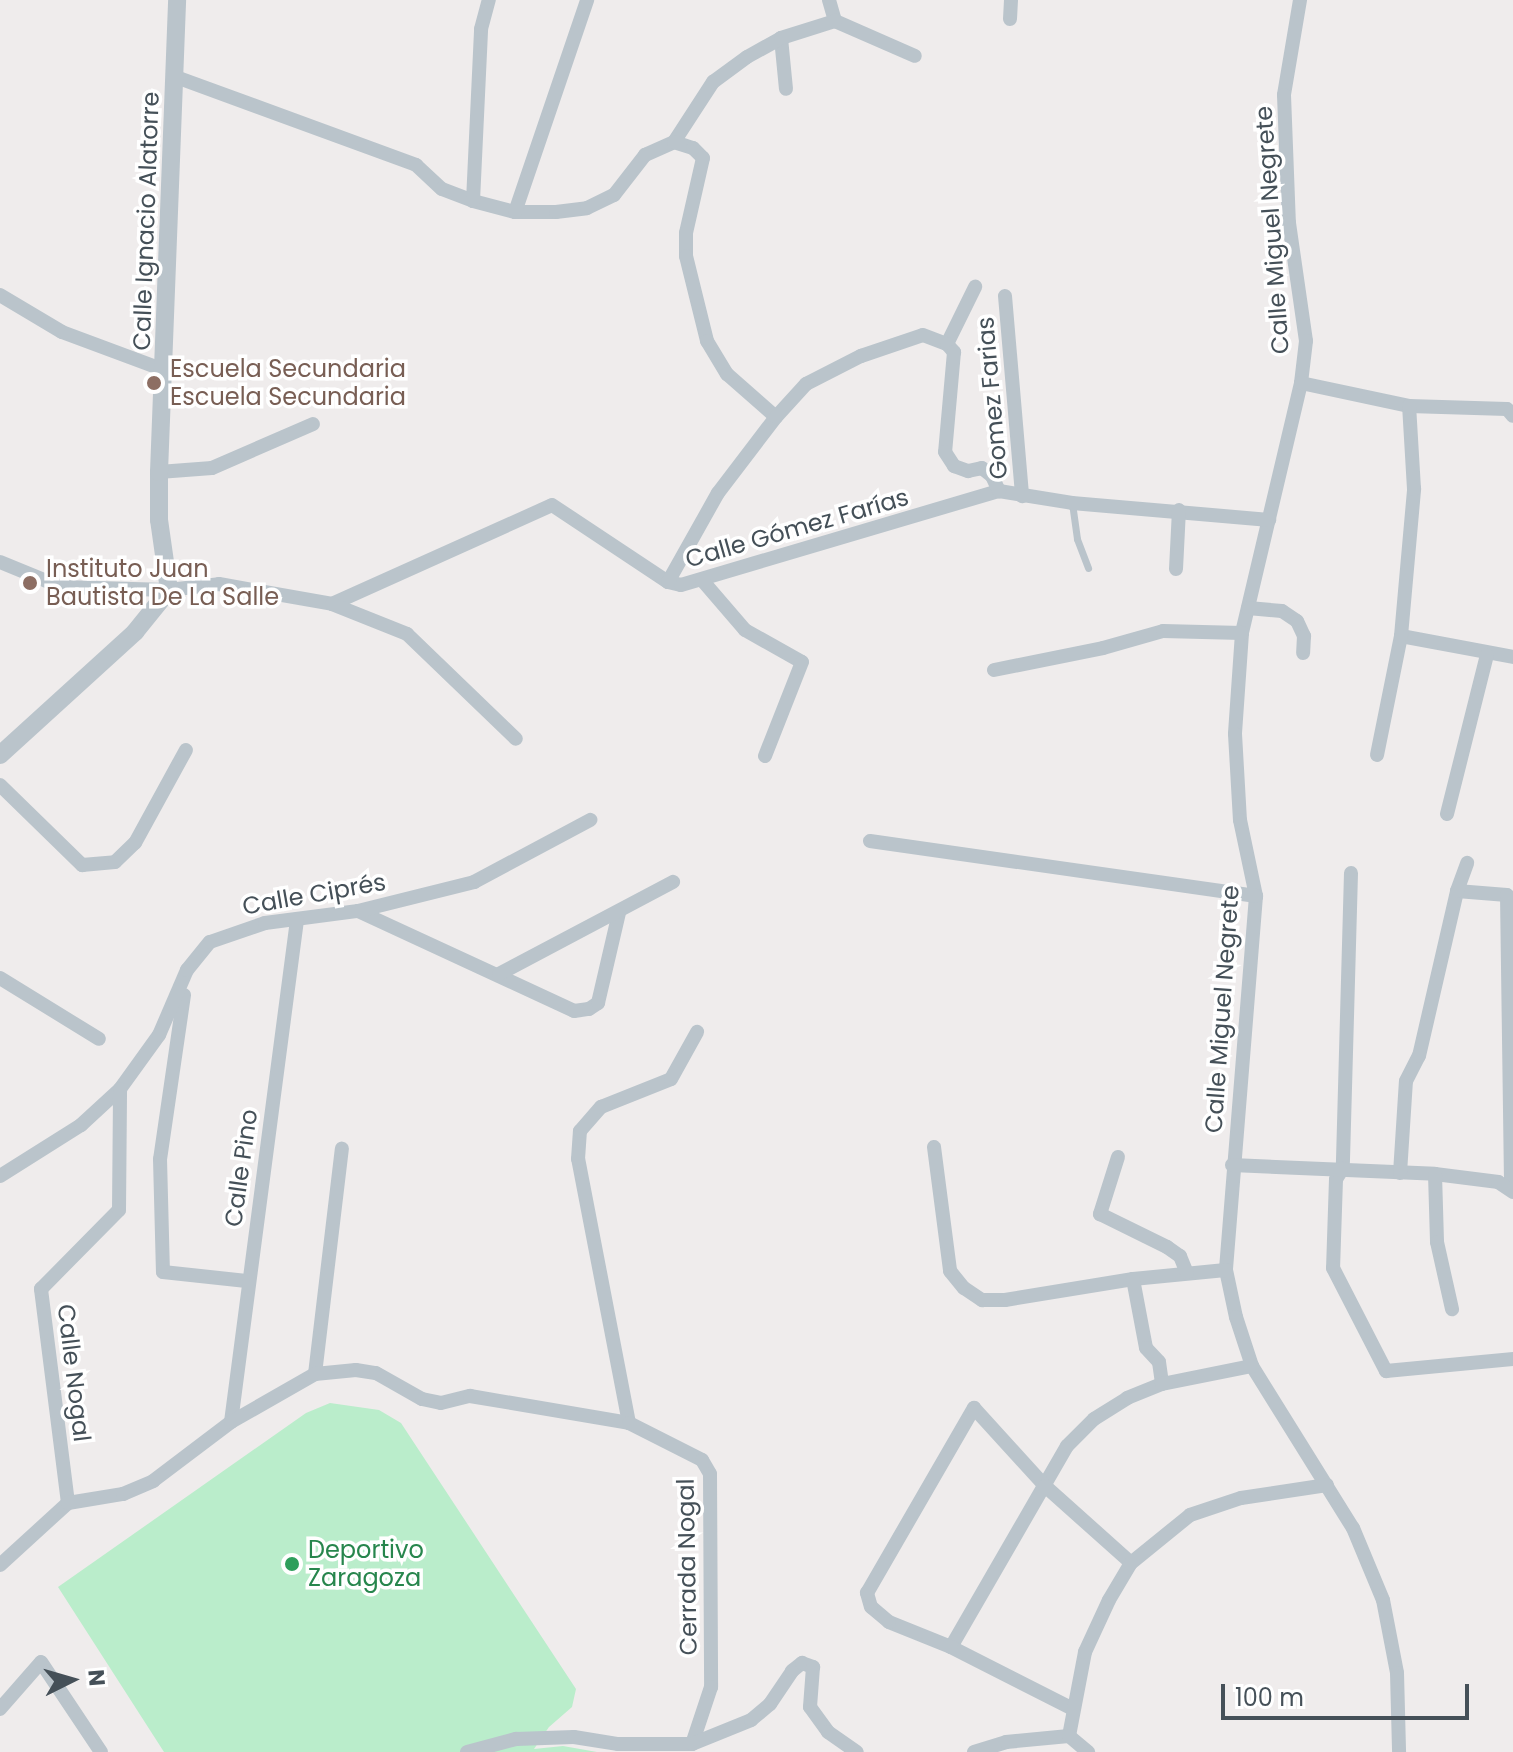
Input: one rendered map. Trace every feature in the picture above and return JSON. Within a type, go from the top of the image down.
[{"type":"street","name":"Calle Ignacio Alatorre","points":[[169,590],[159,520],[159,472],[177,0]]},
{"type":"street","points":[[473,201],[481,29],[489,0]]},
{"type":"street","points":[[515,212],[587,0]]},
{"type":"street","points":[[829,0],[835,21]]},
{"type":"street","points":[[1010,19],[1011,0]]},
{"type":"street","name":"Calle Miguel Negrete","points":[[1300,0],[1284,95],[1289,223],[1306,341],[1301,383],[1242,633],[1235,734],[1240,820],[1256,896],[1232,1165],[1226,1270],[1236,1317],[1252,1366],[1353,1528],[1383,1600],[1397,1673],[1399,1752]]},
{"type":"street","points":[[176,77],[416,165],[442,189],[515,212],[587,208],[614,195],[645,155],[674,142],[713,82],[747,57],[781,38],[835,21],[915,56]]},
{"type":"street","points":[[781,38],[786,89]]},
{"type":"street","points":[[674,142],[693,148],[703,158],[686,233],[686,256],[707,341],[727,374],[776,417]]},
{"type":"street","points":[[947,344],[975,287]]},
{"type":"street","points":[[0,295],[62,332],[164,370]]},
{"type":"street","name":"Gomez Farias","points":[[1005,296],[1022,496]]},
{"type":"street","points":[[668,582],[718,493],[776,417],[806,384],[861,356],[923,335],[947,344],[954,352],[945,452],[954,466],[968,471],[982,468],[992,476],[999,491]]},
{"type":"street","points":[[1301,383],[1409,406],[1507,409],[1513,416]]},
{"type":"street","points":[[1377,755],[1401,636],[1414,489],[1409,406]]},
{"type":"street","points":[[159,472],[212,468],[313,424]]},
{"type":"street","name":"Calle Gómez Farías","points":[[332,604],[552,505],[668,582],[681,585],[999,491],[1072,503],[1269,520]]},
{"type":"street","points":[[1176,569],[1179,510]]},
{"type":"street","points":[[0,562],[61,587],[169,590],[219,584],[332,604],[407,634],[516,739]]},
{"type":"street","points":[[702,580],[745,630],[802,662],[765,756]]},
{"type":"street","points":[[0,755],[135,632],[169,590]]},
{"type":"street","points":[[1248,608],[1282,611],[1297,621],[1304,636],[1303,653]]},
{"type":"street","points":[[994,670],[1103,648],[1163,631],[1242,633]]},
{"type":"street","points":[[1401,636],[1487,655],[1513,657]]},
{"type":"street","points":[[1447,814],[1487,655]]},
{"type":"street","points":[[0,785],[82,865],[115,862],[135,843],[186,750]]},
{"type":"street","name":"Calle Ciprés","points":[[0,1176],[81,1125],[120,1089],[159,1035],[187,970],[210,942],[236,930],[358,911],[474,882],[590,820]]},
{"type":"street","points":[[870,841],[1256,896]]},
{"type":"street","points":[[1400,1173],[1406,1081],[1419,1056],[1457,891],[1467,863]]},
{"type":"street","points":[[1351,873],[1343,1168],[1336,1179],[1333,1268],[1386,1371],[1513,1359]]},
{"type":"street","points":[[499,974],[673,882]]},
{"type":"street","points":[[1457,891],[1507,895],[1512,1191]]},
{"type":"street","points":[[358,911],[574,1011],[589,1009],[598,1003],[604,990],[619,913]]},
{"type":"street","name":"Calle Pino","points":[[231,1422],[247,1281],[297,920]]},
{"type":"street","points":[[187,970],[160,1159],[163,1272],[247,1281]]},
{"type":"street","points":[[0,978],[99,1039]]},
{"type":"street","points":[[629,1423],[578,1159],[580,1131],[601,1107],[671,1079],[697,1032]]},
{"type":"street","name":"Calle Nogal","points":[[68,1503],[41,1289],[119,1210],[120,1089]]},
{"type":"street","points":[[934,1147],[950,1271],[964,1288],[982,1300],[1005,1300],[1133,1279],[1226,1270]]},
{"type":"street","points":[[315,1374],[342,1149]]},
{"type":"street","points":[[1118,1157],[1100,1214],[1167,1247],[1180,1256],[1187,1273]]},
{"type":"street","points":[[1232,1165],[1435,1174],[1498,1182],[1512,1191]]},
{"type":"street","points":[[1435,1174],[1437,1242],[1452,1309]]},
{"type":"street","points":[[1133,1279],[1146,1348],[1159,1362],[1162,1384]]},
{"type":"street","points":[[951,1647],[1067,1446],[1094,1419],[1127,1398],[1162,1384],[1252,1366]]},
{"type":"street","name":"Cerrada Nogal","points":[[68,1503],[123,1494],[153,1481],[231,1422],[315,1374],[356,1370],[376,1373],[422,1399],[441,1403],[470,1396],[629,1423],[702,1460],[710,1474],[711,1687],[692,1744]]},
{"type":"street","points":[[1073,1709],[951,1647],[889,1622],[871,1607],[867,1593],[974,1408],[1045,1486],[1131,1563]]},
{"type":"street","points":[[1069,1736],[1085,1652],[1109,1600],[1131,1563],[1190,1515],[1241,1498],[1327,1485]]},
{"type":"street","points":[[0,1565],[68,1503]]},
{"type":"street","points":[[0,1709],[41,1662],[99,1751]]},
{"type":"street","points":[[467,1752],[516,1739],[574,1737],[618,1744],[692,1744],[751,1720],[770,1704],[792,1671],[802,1663],[813,1667],[810,1707],[828,1732],[857,1752]]},
{"type":"street","points":[[974,1752],[1006,1742],[1069,1736],[1084,1745],[1088,1752]]},
{"type":"lane","points":[[1072,503],[1077,539],[1088,568]]},
{"type":"green space","name":"Deportivo Zaragoza","points":[[330,1403],[379,1410],[401,1423],[576,1689],[572,1707],[549,1727],[534,1749],[563,1746],[597,1752],[164,1752],[58,1587],[306,1413]]},
{"type":"place","name":"Escuela Secundaria Escuela Secundaria","points":[[154,383]]},
{"type":"place","name":"Instituto Juan Bautista De La Salle","points":[[30,583]]},
{"type":"place","name":"Deportivo Zaragoza","points":[[292,1564]]}]
